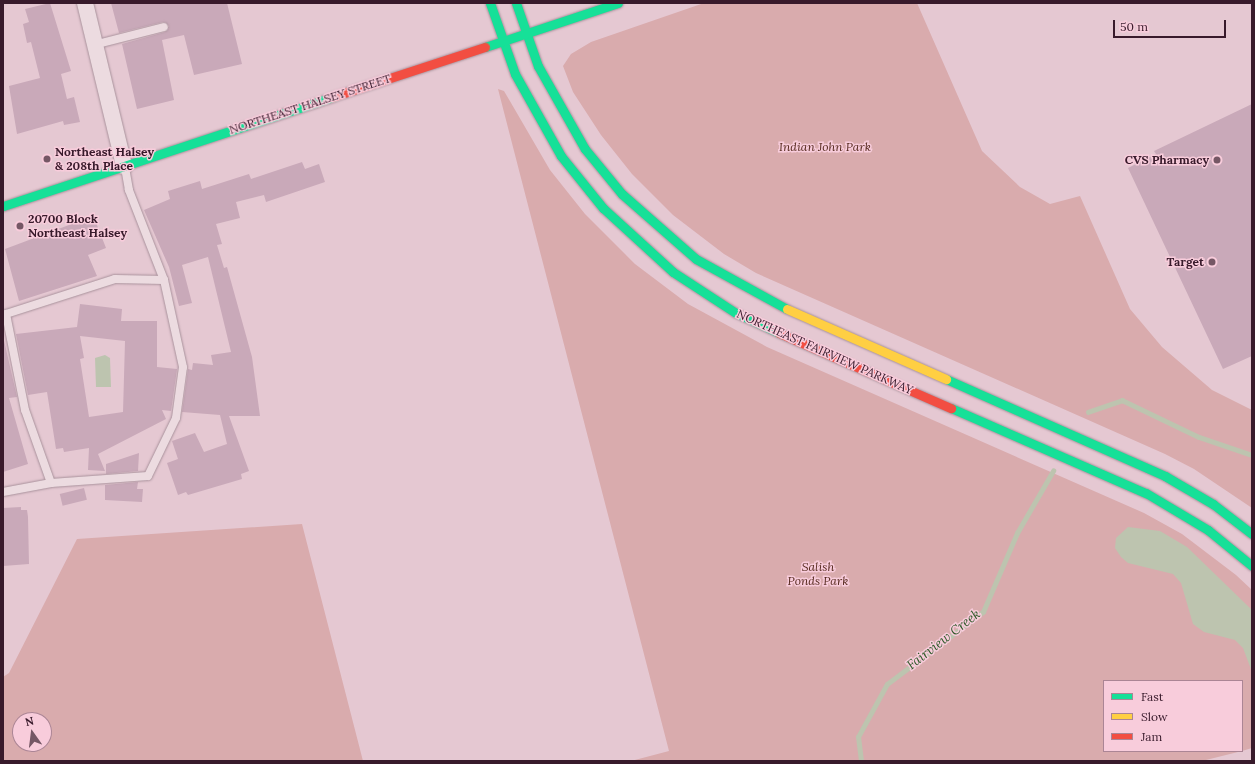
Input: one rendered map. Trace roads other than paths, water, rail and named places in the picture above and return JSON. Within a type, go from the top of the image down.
[{"type":"main road","name":"NORTHEAST FAIRVIEW PARKWAY","points":[[490,3],[503,40],[532,107],[582,185],[643,247],[694,287],[736,313],[783,335],[1146,493],[1208,530],[1252,566]]},
{"type":"main road","name":"NORTHEAST FAIRVIEW PARKWAY","points":[[516,3],[538,66],[585,150],[641,212],[701,263],[750,291],[804,317],[1165,476],[1213,504],[1252,534]]},
{"type":"main road","name":"NORTHEAST HALSEY STREET","points":[[3,206],[618,3]]},
{"type":"street","points":[[85,3],[124,166]]},
{"type":"lane","points":[[94,45],[164,27]]},
{"type":"lane","points":[[3,492],[51,482],[148,476],[176,418],[183,367],[164,280],[129,190],[124,166]]},
{"type":"lane","points":[[51,482],[25,410],[4,314],[115,279],[164,280]]},
{"type":"waterway","name":"Fairview Creek","points":[[1088,412],[1122,400],[1199,437],[1252,455]]},
{"type":"waterway","name":"Fairview Creek","points":[[861,761],[858,737],[887,684],[983,612],[1017,533],[1053,471]]},
{"type":"place","name":"Northeast Halsey & 208th Place","points":[[47,159]]},
{"type":"place","name":"CVS Pharmacy","points":[[1217,160]]},
{"type":"place","name":"20700 Block Northeast Halsey","points":[[20,226]]},
{"type":"place","name":"Target","points":[[1212,262]]},
{"type":"park label","name":"Indian John Park","points":[[825,147]]},
{"type":"park label","name":"Salish Ponds Park","points":[[818,574]]}]
